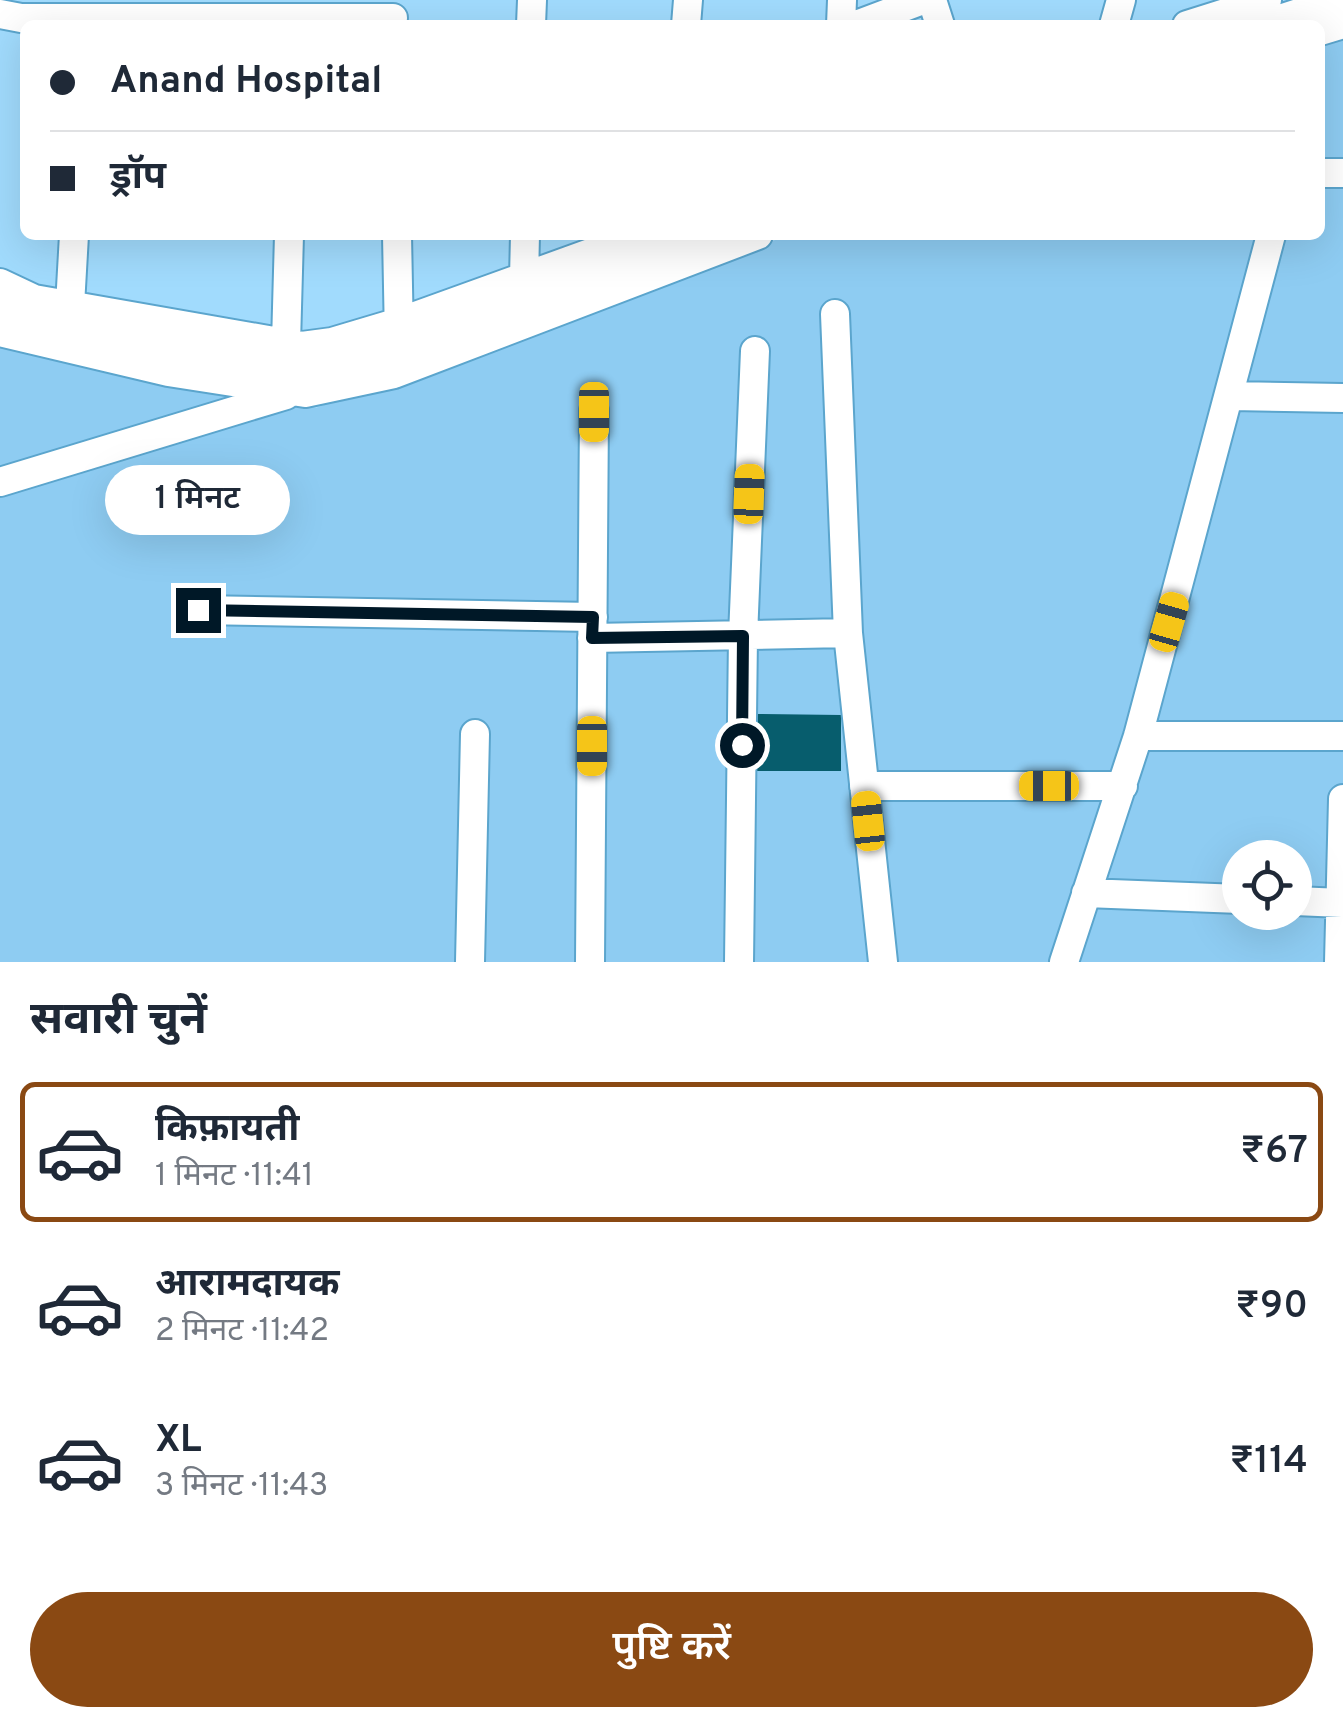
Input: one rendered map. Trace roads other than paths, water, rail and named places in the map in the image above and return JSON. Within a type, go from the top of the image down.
[{"type":"street","points":[[869,20],[923,0]]},
{"type":"street","points":[[1202,20],[1266,0]]},
{"type":"street","points":[[1277,20],[1340,0]]},
{"type":"street","points":[[0,14],[21,18],[84,14],[393,14]]},
{"type":"street","points":[[70,316],[74,240]]},
{"type":"street","points":[[290,240],[297,369]]},
{"type":"street","points":[[397,240],[399,334]]},
{"type":"street","points":[[524,278],[525,240]]},
{"type":"street","points":[[399,334],[524,278],[627,240]]},
{"type":"street","points":[[0,482],[297,369],[332,342],[399,334],[680,240]]},
{"type":"street","points":[[0,332],[168,372],[297,369],[394,374],[745,240]]},
{"type":"street","points":[[1064,962],[1138,736],[1271,240]]},
{"type":"street","points":[[0,283],[70,316]]},
{"type":"street","points":[[0,306],[70,316],[297,369]]},
{"type":"street","points":[[835,314],[848,634],[883,962]]},
{"type":"street","points":[[740,962],[743,636],[755,352]]},
{"type":"street","points":[[1231,396],[1343,398]]},
{"type":"street","points":[[590,962],[594,412]]},
{"type":"street","points":[[198,610],[743,636],[848,634]]},
{"type":"street","points":[[470,962],[475,734]]},
{"type":"street","points":[[1138,736],[1343,736]]},
{"type":"street","points":[[864,786],[1123,786]]},
{"type":"street","points":[[1339,962],[1343,799]]},
{"type":"street","points":[[1086,893],[1222,898]]},
{"type":"street","points":[[1312,902],[1342,903]]}]
